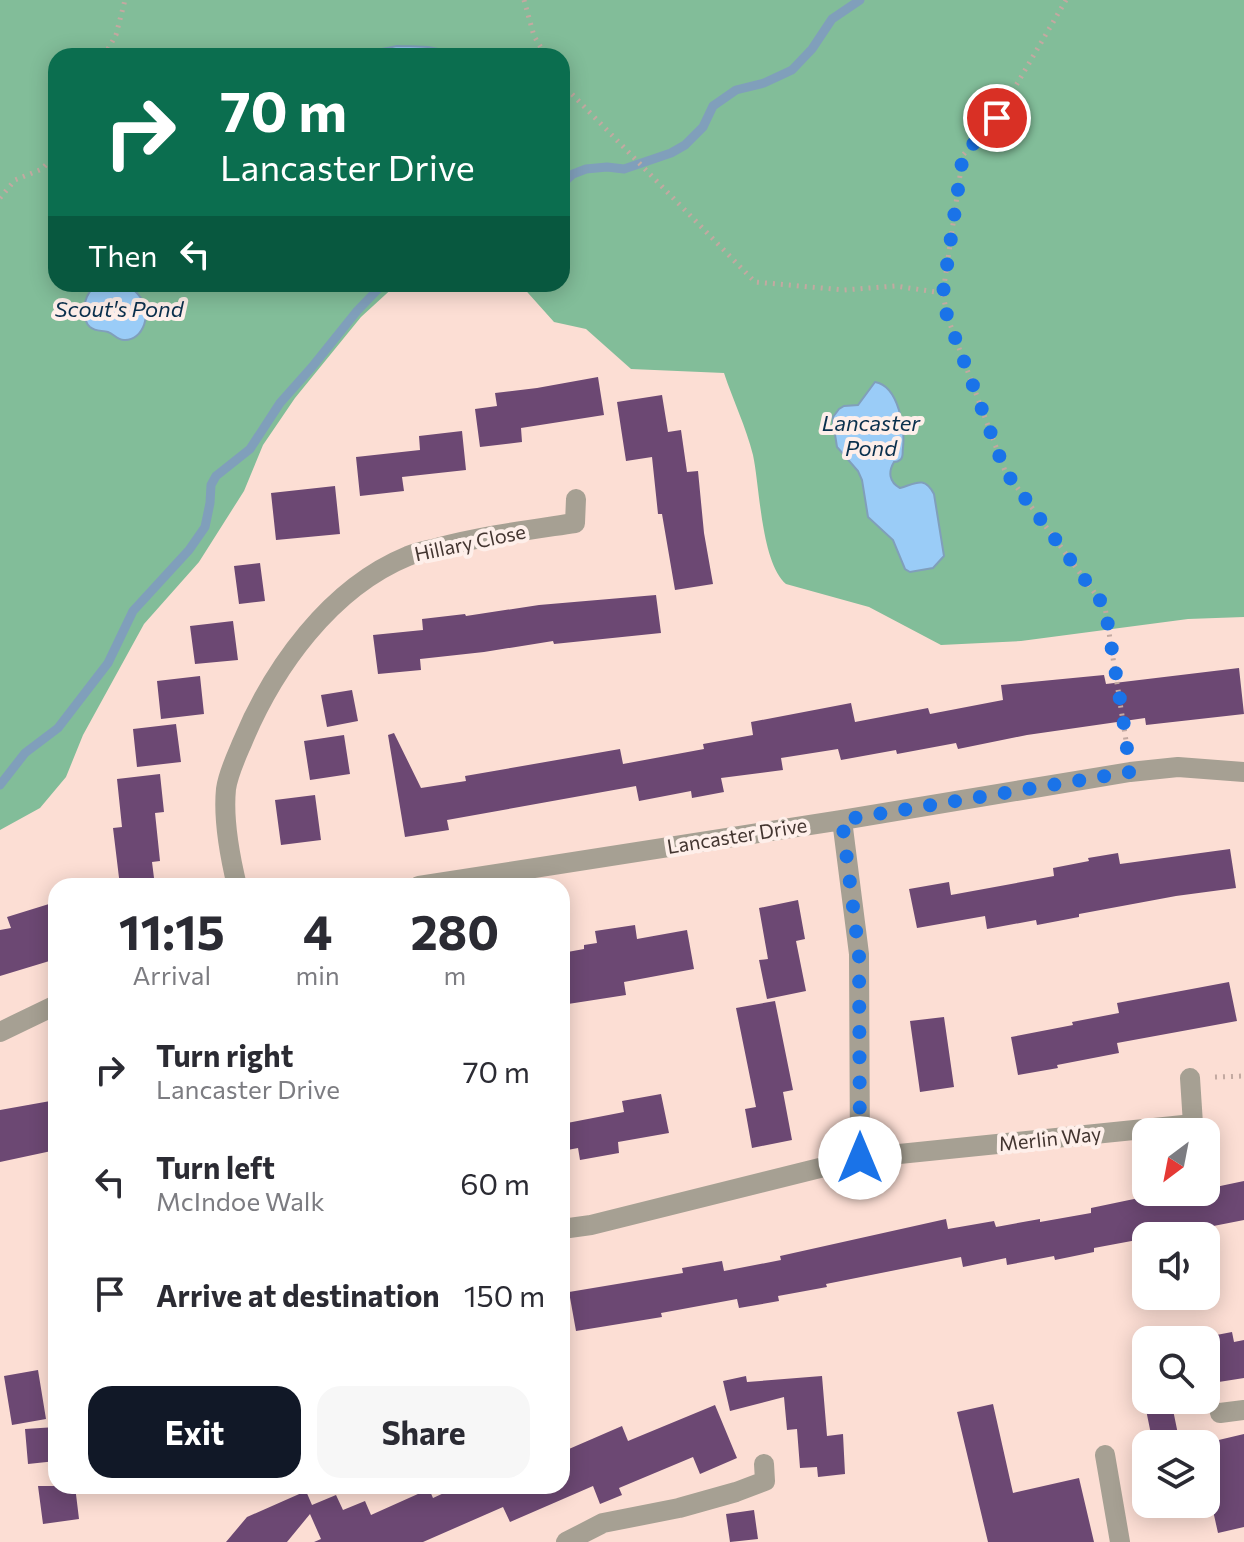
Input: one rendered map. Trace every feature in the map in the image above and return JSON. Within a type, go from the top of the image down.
[{"type":"street","name":"Hillary Close","points":[[236,878],[226,788],[234,760],[255,712],[284,663],[329,610],[367,576],[409,555],[460,541],[575,523],[576,499]]},
{"type":"street","name":"Lancaster Drive","points":[[470,878],[1130,772],[1178,767],[1244,772]]},
{"type":"street","points":[[842,820],[859,954],[860,1158]]},
{"type":"street","points":[[0,1032],[48,1009]]},
{"type":"street","name":"Merlin Way","points":[[570,1228],[860,1158],[1193,1124],[1190,1078]]},
{"type":"street","points":[[1220,1413],[1244,1410]]},
{"type":"street","points":[[1105,1455],[1120,1542]]},
{"type":"street","points":[[566,1542],[603,1523],[679,1508],[765,1481],[764,1464]]},
{"type":"path","points":[[109,48],[116,35],[125,0]]},
{"type":"path","points":[[524,0],[534,36],[541,48]]},
{"type":"path","points":[[1066,0],[997,118],[963,155],[943,293],[947,316],[1005,471],[1105,607],[1130,772]]},
{"type":"path","points":[[570,92],[755,282],[844,290],[895,286],[943,293]]},
{"type":"path","points":[[0,198],[15,180],[42,169],[48,163]]},
{"type":"green space","points":[[0,0],[1244,0],[1244,617],[1188,619],[1021,641],[941,645],[869,607],[786,584],[771,559],[766,542],[753,455],[724,373],[631,369],[586,329],[554,322],[527,292],[570,292],[570,48],[48,48],[48,292],[388,292],[361,317],[295,398],[263,445],[244,491],[199,562],[144,624],[83,735],[66,777],[40,808],[0,830]]},
{"type":"water","points":[[419,46],[433,48],[387,48]]},
{"type":"water","name":"Scout's Pond","points":[[90,292],[136,292],[146,311],[144,325],[137,336],[122,340],[108,332],[92,329],[85,316]]},
{"type":"water","name":"Lancaster Pond","points":[[875,382],[890,391],[901,420],[902,456],[892,466],[892,480],[900,488],[915,483],[927,484],[934,494],[944,556],[933,568],[910,572],[905,569],[893,540],[868,517],[862,480],[837,447],[833,417],[844,406],[858,405]]},
{"type":"building","points":[[598,377],[604,415],[521,428],[522,442],[480,447],[475,409],[497,406],[495,393]]},
{"type":"building","points":[[662,395],[668,432],[681,430],[687,472],[698,471],[713,584],[675,590],[662,514],[658,514],[652,457],[626,461],[617,402]]},
{"type":"building","points":[[462,431],[466,470],[402,477],[404,491],[360,496],[356,457],[420,450],[419,436]]},
{"type":"building","points":[[335,486],[340,534],[276,540],[271,493]]},
{"type":"building","points":[[260,563],[265,601],[239,604],[234,566]]},
{"type":"building","points":[[656,595],[661,633],[554,644],[553,641],[420,659],[421,670],[378,674],[373,635],[423,630],[422,619]]},
{"type":"building","points":[[233,621],[238,660],[195,664],[190,626]]},
{"type":"building","points":[[1239,668],[1244,714],[1146,725],[1145,718],[1027,735],[958,749],[956,743],[841,760],[838,749],[781,758],[783,770],[721,778],[724,792],[692,798],[691,791],[639,801],[636,786],[447,820],[449,830],[405,837],[388,735],[394,733],[421,788],[466,781],[465,776],[620,749],[623,764],[704,749],[703,744],[753,735],[751,722],[851,703],[855,722],[928,708],[930,714],[1003,700],[1001,685],[1104,675],[1106,684]]},
{"type":"building","points":[[200,676],[204,714],[161,719],[157,681]]},
{"type":"building","points":[[352,690],[358,721],[327,727],[321,695]]},
{"type":"building","points":[[176,724],[181,762],[137,767],[133,729]]},
{"type":"building","points":[[344,735],[350,774],[310,780],[304,741]]},
{"type":"building","points":[[160,774],[164,812],[155,813],[160,861],[152,862],[154,878],[119,878],[113,828],[122,827],[117,779]]},
{"type":"building","points":[[315,795],[321,840],[281,845],[275,800]]},
{"type":"building","points":[[1230,849],[1236,888],[1079,914],[1079,917],[1037,925],[1036,920],[987,929],[985,916],[917,928],[909,889],[949,882],[951,895],[1054,876],[1053,868],[1118,853],[1120,864]]},
{"type":"building","points":[[798,900],[805,939],[796,941],[806,991],[767,999],[759,960],[768,959],[759,908]]},
{"type":"building","points":[[48,904],[48,961],[0,976],[0,930],[11,928],[7,917]]},
{"type":"building","points":[[635,925],[637,939],[687,930],[694,969],[624,982],[626,995],[570,1004],[570,952],[597,943],[595,931]]},
{"type":"building","points":[[1229,982],[1237,1021],[1117,1043],[1119,1053],[1018,1075],[1011,1037],[1119,1013],[1117,1003]]},
{"type":"building","points":[[775,1001],[793,1090],[783,1092],[792,1140],[752,1148],[745,1109],[756,1107],[736,1008]]},
{"type":"building","points":[[944,1017],[954,1087],[920,1092],[910,1021]]},
{"type":"building","points":[[661,1094],[669,1133],[618,1142],[619,1153],[580,1160],[578,1148],[570,1150],[570,1122],[624,1112],[622,1101]]},
{"type":"building","points":[[48,1101],[48,1152],[0,1162],[0,1110]]},
{"type":"building","points":[[1244,1181],[1244,1220],[1220,1225],[1220,1222],[1132,1222],[1132,1241],[1055,1260],[1054,1256],[1007,1265],[1006,1258],[963,1267],[961,1257],[826,1284],[827,1287],[778,1296],[779,1301],[739,1308],[737,1299],[661,1313],[662,1317],[576,1331],[570,1292],[683,1273],[682,1268],[722,1261],[724,1271],[781,1260],[780,1256],[946,1219],[948,1229],[994,1221],[996,1227],[1091,1213],[1091,1208],[1132,1199],[1132,1206],[1220,1206],[1220,1186]]},
{"type":"building","points":[[1232,1332],[1234,1342],[1244,1340],[1244,1378],[1220,1382],[1220,1334]]},
{"type":"building","points":[[38,1370],[46,1419],[12,1425],[4,1376]]},
{"type":"building","points":[[746,1376],[747,1382],[822,1376],[827,1436],[843,1434],[845,1474],[818,1477],[817,1467],[800,1468],[797,1429],[787,1430],[784,1397],[730,1411],[723,1381]]},
{"type":"building","points":[[993,1404],[1013,1493],[1079,1478],[1094,1542],[988,1542],[957,1412]]},
{"type":"building","points":[[715,1405],[737,1458],[700,1474],[693,1457],[619,1488],[622,1495],[600,1504],[593,1486],[510,1522],[503,1507],[423,1542],[314,1542],[321,1539],[310,1514],[287,1542],[226,1542],[247,1517],[299,1494],[307,1494],[312,1505],[336,1495],[343,1510],[365,1501],[371,1515],[418,1494],[431,1494],[433,1498],[442,1494],[570,1494],[570,1449],[622,1426],[628,1441]]},
{"type":"building","points":[[1147,1414],[1174,1414],[1177,1430],[1150,1430]]},
{"type":"building","points":[[48,1428],[48,1462],[28,1464],[25,1429]]},
{"type":"building","points":[[1244,1434],[1244,1527],[1218,1533],[1215,1518],[1220,1518],[1220,1440]]},
{"type":"building","points":[[38,1486],[48,1486],[48,1494],[76,1494],[79,1519],[43,1524]]},
{"type":"building","points":[[754,1510],[758,1539],[730,1542],[726,1514]]},
{"type":"waterway","points":[[570,177],[586,169],[624,169],[685,145],[703,127],[713,106],[736,90],[764,83],[792,70],[812,49],[832,19],[860,0]]},
{"type":"waterway","points":[[0,785],[25,753],[58,728],[108,663],[133,611],[189,550],[205,527],[211,485],[216,476],[250,449],[280,403],[375,292]]},
{"type":"route","points":[[860,1158],[859,954],[842,820],[1130,772],[1105,607],[1005,471],[947,316],[943,293],[963,155],[997,118]]}]
